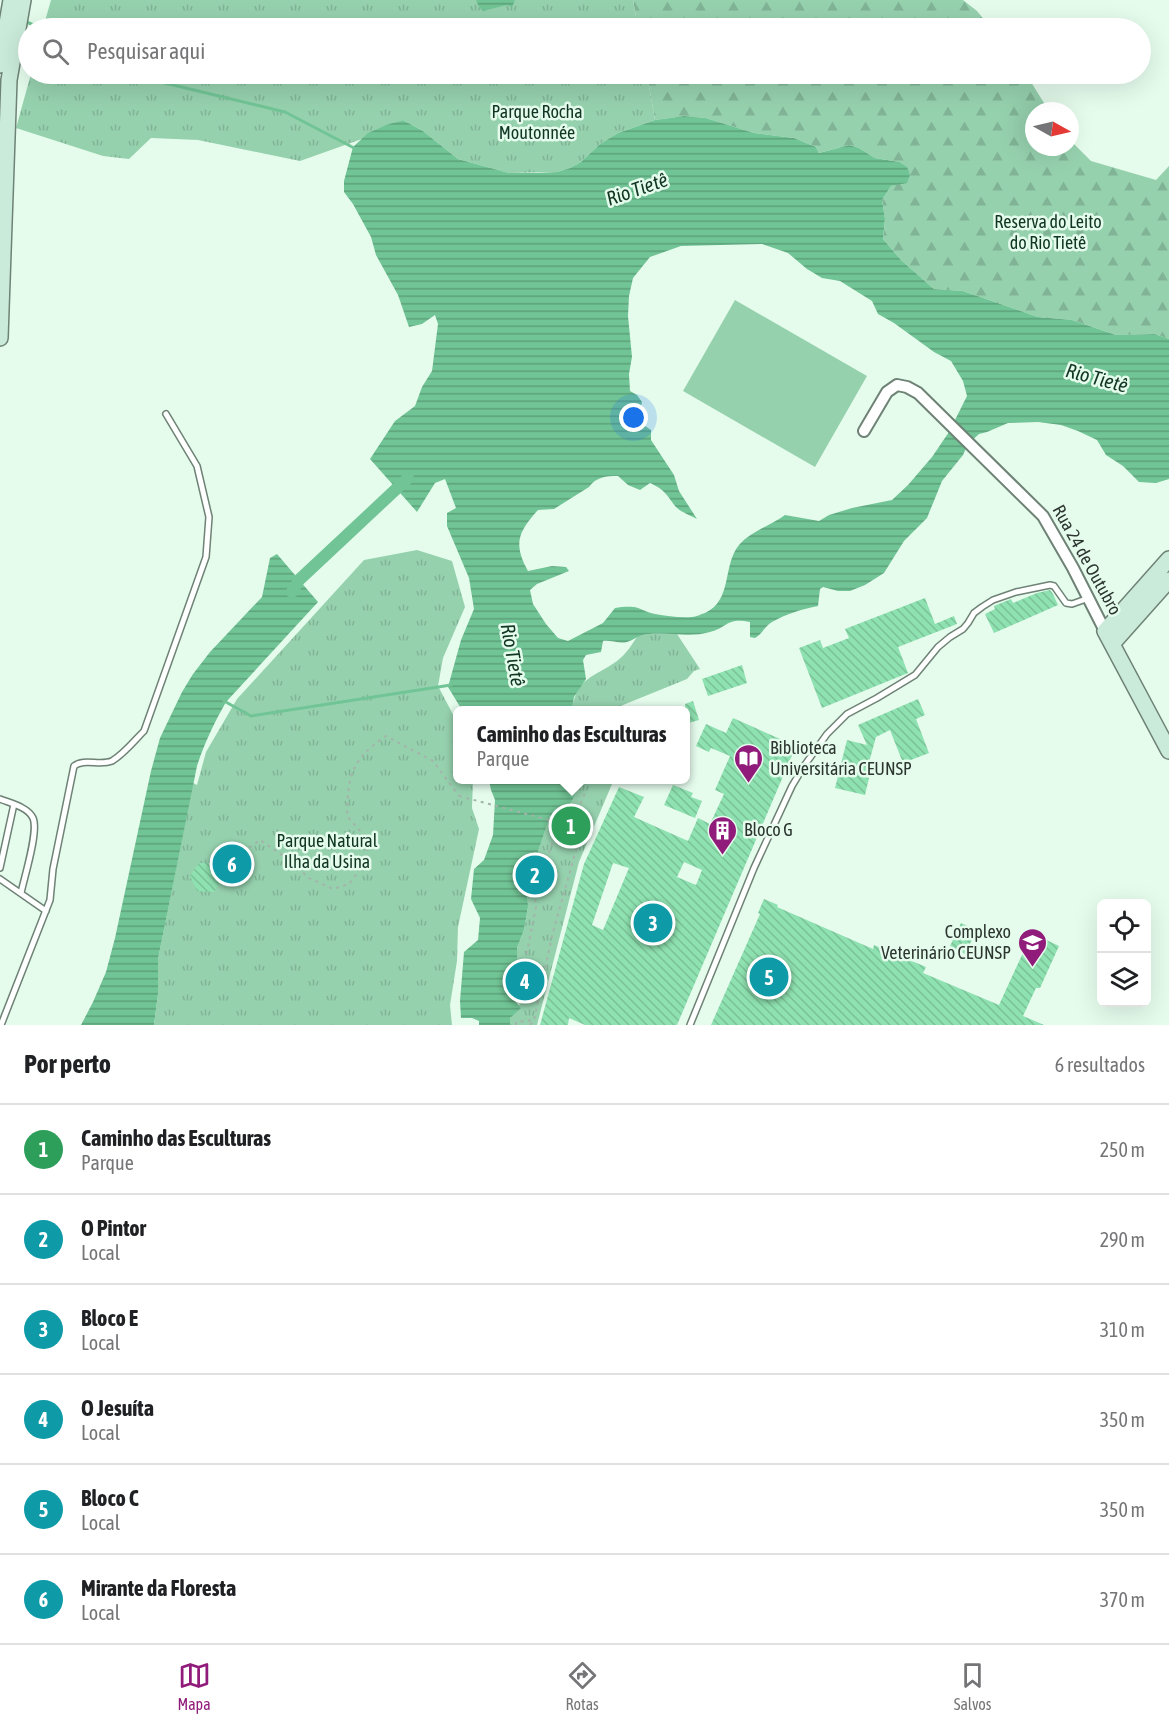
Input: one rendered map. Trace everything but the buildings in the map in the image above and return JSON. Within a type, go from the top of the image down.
[{"type":"main road","points":[[0,65],[10,0]]},
{"type":"main road","points":[[20,18],[23,0]]},
{"type":"main road","points":[[0,338],[9,80],[18,29]]},
{"type":"main road","points":[[1108,638],[1169,559]]},
{"type":"main road","points":[[1108,638],[1169,580]]},
{"type":"main road","name":"Rua 24 de Outubro","points":[[1108,638],[1169,752]]},
{"type":"street","name":"Rua 24 de Outubro","points":[[864,431],[887,392],[897,385],[918,393],[1043,516],[1089,598],[1108,638]]},
{"type":"lane","points":[[1,1025],[50,900],[53,869],[74,766],[79,763],[111,762],[144,730],[206,557],[209,517],[197,466],[166,414]]},
{"type":"lane","points":[[690,1025],[753,868],[792,786],[827,734],[848,714],[915,675],[938,647],[963,629],[974,613],[993,600],[1016,592],[1050,585],[1054,586],[1066,603],[1072,604],[1089,598]]},
{"type":"lane","points":[[0,799],[26,810],[33,817],[34,829],[21,893]]},
{"type":"lane","points":[[0,868],[14,804]]},
{"type":"lane","points":[[0,879],[46,911]]},
{"type":"path","points":[[243,852],[260,840],[288,859],[309,878],[333,889],[349,884],[365,863],[368,840],[346,816],[350,774],[368,748],[386,736],[433,761],[459,796],[582,830],[553,932],[534,1020],[530,1025]]},
{"type":"path","points":[[538,1000],[528,998],[519,992],[536,907],[534,887],[554,838],[575,816],[586,791]]},
{"type":"path","points":[[516,1025],[516,1022],[534,1020]]},
{"type":"green space","points":[[51,0],[633,0],[636,18],[46,18]]},
{"type":"green space","points":[[633,0],[963,0],[983,18],[636,18]]},
{"type":"green space","name":"Parque Rocha Moutonnée","points":[[28,84],[649,84],[655,120],[618,133],[570,168],[557,172],[509,173],[458,159],[423,131],[403,120],[376,130],[362,139],[300,161],[198,140],[151,138],[129,159],[103,156],[16,128]]},
{"type":"green space","name":"Reserva do Leito do Rio Tietê","points":[[649,84],[1032,84],[1043,102],[1025,102],[1025,156],[1079,156],[1079,149],[1091,161],[1156,180],[1169,166],[1169,339],[1155,334],[1116,335],[1072,320],[1038,317],[963,291],[934,289],[901,260],[883,239],[885,218],[882,200],[891,186],[902,183],[899,162],[875,158],[849,145],[819,153],[816,147],[794,138],[754,133],[706,118],[684,116],[655,120]]},
{"type":"green space","points":[[735,300],[867,376],[815,467],[683,391]]},
{"type":"green space","name":"Parque Natural Ilha da Usina","points":[[417,550],[452,561],[465,607],[443,658],[438,686],[453,714],[453,784],[473,784],[472,808],[479,829],[458,927],[457,961],[450,1005],[452,1025],[154,1025],[158,994],[158,959],[193,783],[197,785],[206,752],[237,699],[364,560]]},
{"type":"green space","points":[[677,634],[700,669],[694,671],[687,679],[622,706],[573,706],[582,684],[620,658],[638,635]]},
{"type":"green space","points":[[580,784],[612,784],[579,862],[537,1025],[510,1025],[510,1018],[520,1004],[511,996],[517,969],[517,948],[524,930],[528,907],[527,884],[550,815],[564,818]]},
{"type":"water","points":[[476,0],[515,0],[512,7],[507,5],[483,11]]},
{"type":"water","name":"Rio Tietê","points":[[684,116],[706,118],[754,133],[794,138],[816,147],[819,153],[849,145],[875,158],[899,162],[907,167],[910,175],[907,183],[891,186],[882,200],[885,218],[883,239],[901,260],[934,289],[963,291],[1038,317],[1072,320],[1116,335],[1155,334],[1169,339],[1169,479],[1156,483],[1139,482],[1123,466],[1106,455],[1097,440],[1061,425],[1038,422],[1008,423],[979,434],[968,444],[963,455],[942,481],[927,518],[904,541],[884,573],[865,585],[850,591],[823,587],[820,589],[818,606],[777,619],[755,638],[750,637],[750,622],[737,621],[702,634],[648,634],[624,642],[603,641],[601,652],[586,655],[583,660],[586,679],[574,697],[573,706],[460,706],[448,687],[461,640],[474,609],[469,578],[447,526],[447,513],[456,508],[445,479],[435,483],[417,512],[370,459],[395,421],[415,406],[422,387],[432,371],[438,324],[435,315],[422,324],[409,327],[398,295],[376,255],[371,237],[344,192],[344,181],[353,147],[368,133],[403,120],[423,131],[458,159],[509,173],[557,172],[581,162],[600,144],[618,133],[655,120]],"holes":[[[762,244],[788,253],[822,278],[840,281],[872,301],[878,314],[951,361],[963,381],[967,396],[949,432],[932,457],[892,500],[852,508],[829,515],[819,521],[785,515],[749,536],[734,553],[720,600],[705,613],[694,617],[678,617],[653,614],[635,607],[615,608],[603,623],[568,641],[558,638],[533,604],[530,590],[537,584],[569,571],[566,567],[552,566],[528,571],[520,553],[522,532],[538,510],[554,509],[598,479],[618,476],[628,485],[640,490],[650,483],[665,493],[682,512],[697,519],[679,491],[674,475],[651,440],[651,430],[638,421],[642,402],[630,391],[629,374],[632,357],[628,316],[633,278],[650,257],[681,246]]]},
{"type":"water","points":[[277,554],[318,602],[226,702],[203,750],[197,766],[158,959],[158,994],[154,1025],[81,1025],[106,972],[160,738],[193,674],[210,652],[262,597],[270,558]]},
{"type":"water","points":[[490,784],[580,784],[564,818],[550,816],[527,884],[528,907],[524,930],[517,948],[517,969],[511,996],[521,1008],[510,1018],[510,1025],[479,1025],[479,1021],[472,1018],[461,1018],[464,952],[478,940],[480,918],[471,899],[474,869],[484,860],[493,835],[495,800]]},
{"type":"waterway","points":[[169,84],[285,112],[356,149]]},
{"type":"waterway","points":[[292,592],[299,580],[408,478]]},
{"type":"waterway","points":[[224,701],[251,716],[451,685]]},
{"type":"place","name":"Biblioteca Universitária CEUNSP","points":[[749,784]]},
{"type":"place","name":"Caminho das Esculturas","points":[[571,826]]},
{"type":"place","name":"Bloco G","points":[[723,856]]},
{"type":"place","name":"Mirante da Floresta","points":[[232,864]]},
{"type":"place","name":"O Pintor","points":[[535,875]]},
{"type":"place","name":"Bloco E","points":[[653,923]]},
{"type":"place","name":"Complexo Veterinário CEUNSP","points":[[1032,968]]},
{"type":"place","name":"Bloco C","points":[[769,977]]},
{"type":"place","name":"O Jesuíta","points":[[525,981]]}]
